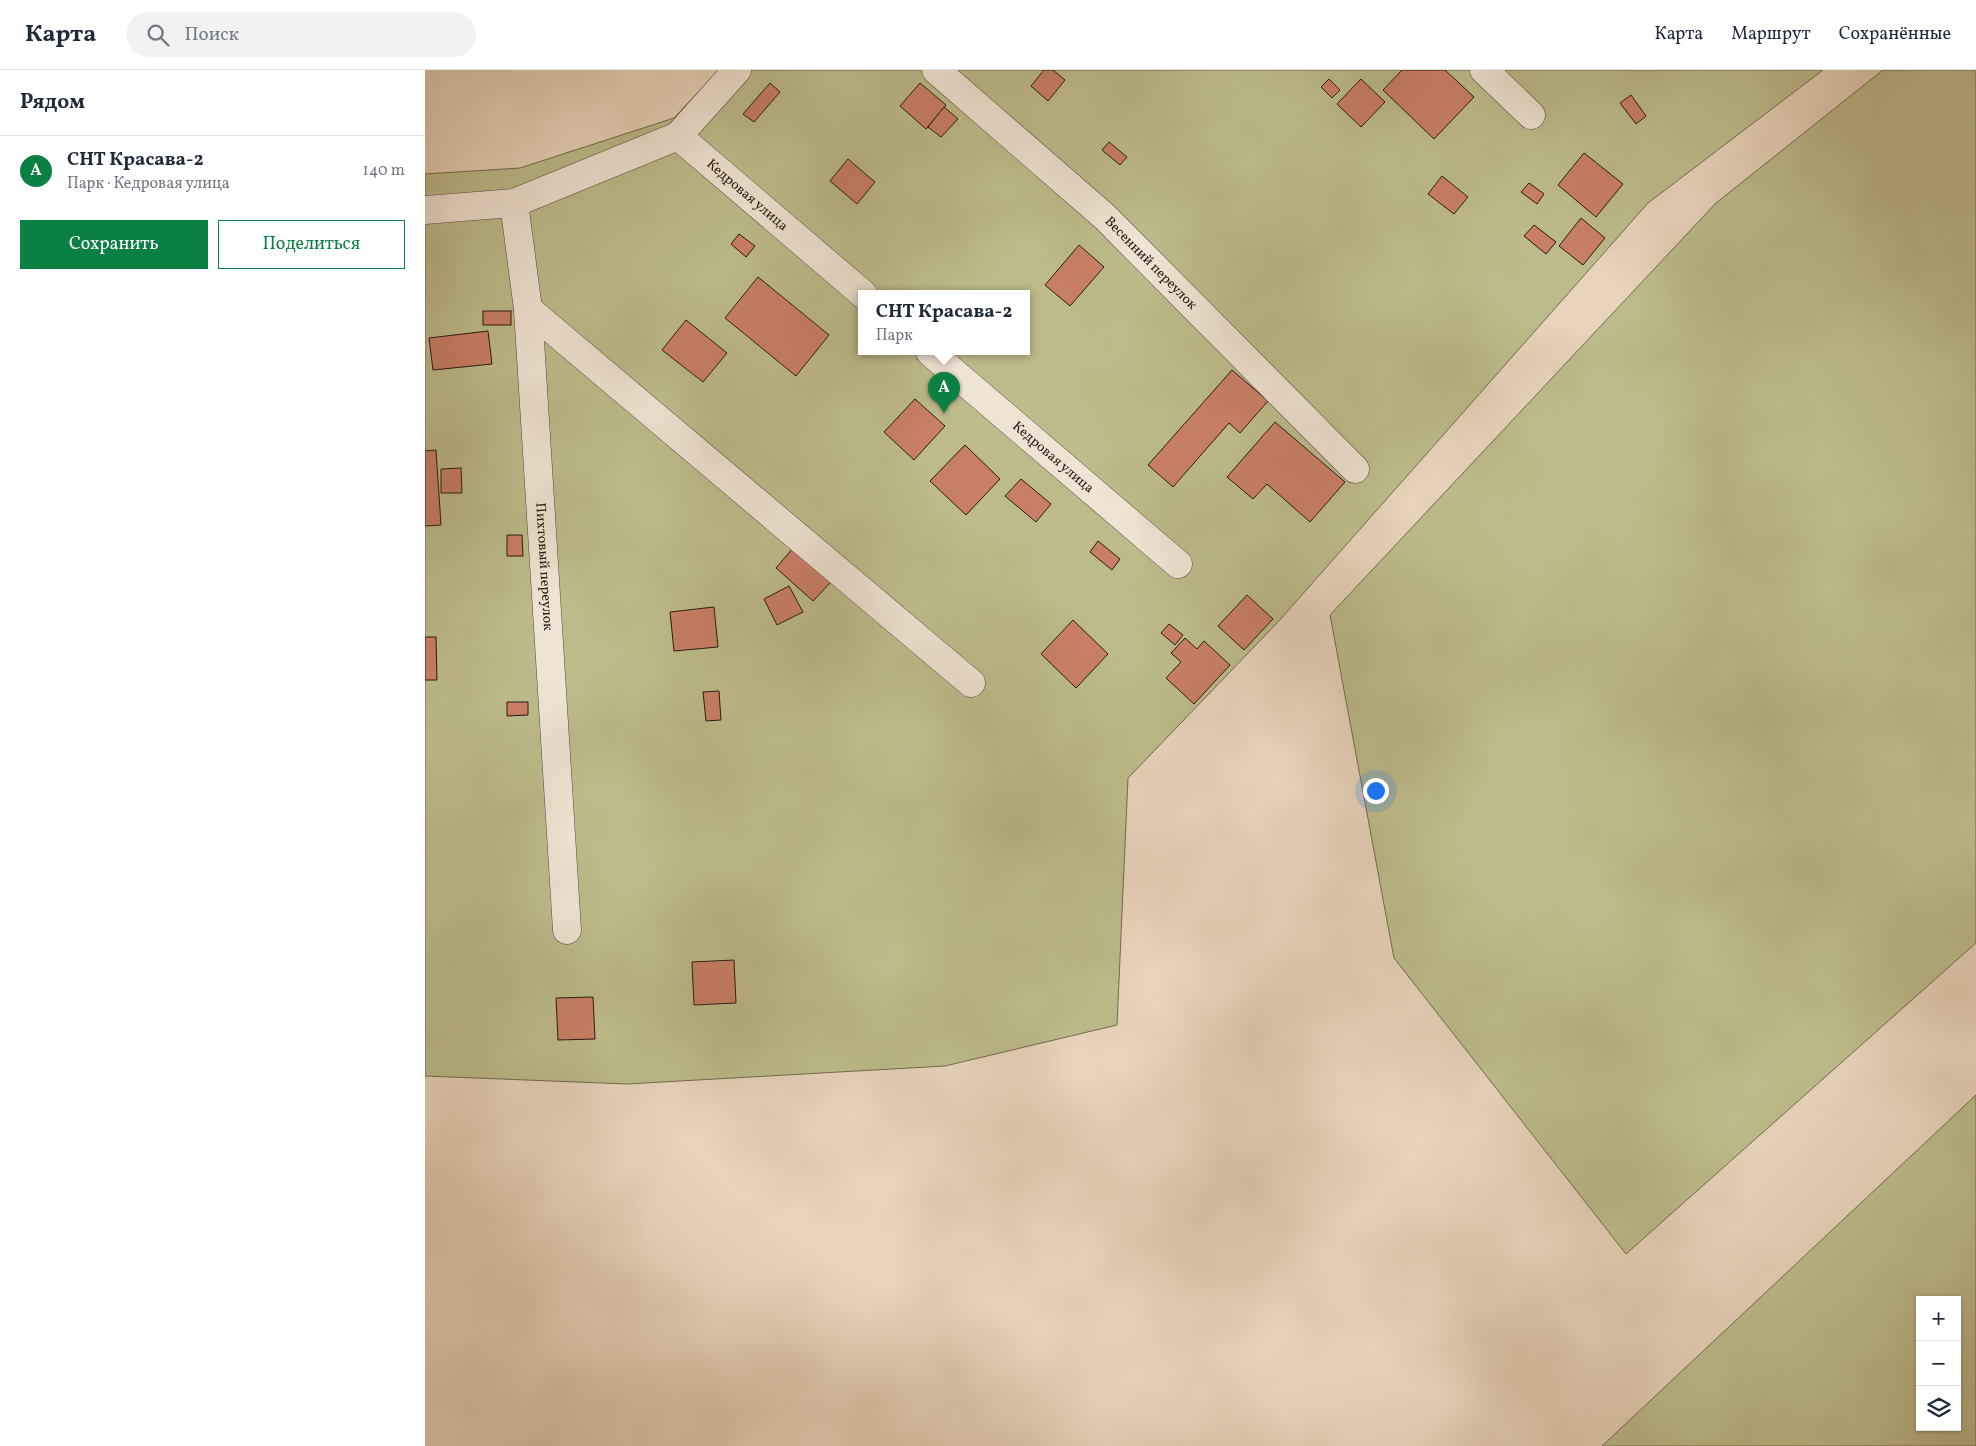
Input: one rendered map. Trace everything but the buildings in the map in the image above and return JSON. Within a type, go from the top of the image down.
[{"type":"street","points":[[425,210],[513,203],[678,136],[737,70]]},
{"type":"street","name":"Весенний переулок","points":[[936,70],[1105,217],[1355,469]]},
{"type":"street","points":[[1484,70],[1531,115]]},
{"type":"street","name":"Кедровая улица","points":[[678,136],[858,290]]},
{"type":"street","name":"Пихтовый переулок","points":[[513,203],[528,310],[567,930]]},
{"type":"street","points":[[528,310],[971,683]]},
{"type":"street","name":"Кедровая улица","points":[[934,355],[1178,564]]},
{"type":"shaded area","points":[[719,70],[1823,70],[1648,203],[1278,622],[1128,778],[1117,1025],[945,1066],[627,1084],[425,1076],[425,174],[520,168],[674,118]]},
{"type":"shaded area","points":[[1883,70],[1976,70],[1976,943],[1626,1254],[1394,958],[1330,615],[1716,203]]},
{"type":"shaded area","points":[[1976,1095],[1976,1446],[1602,1446]]},
{"type":"place","name":"СНТ Красава-2","points":[[944,413]]}]
